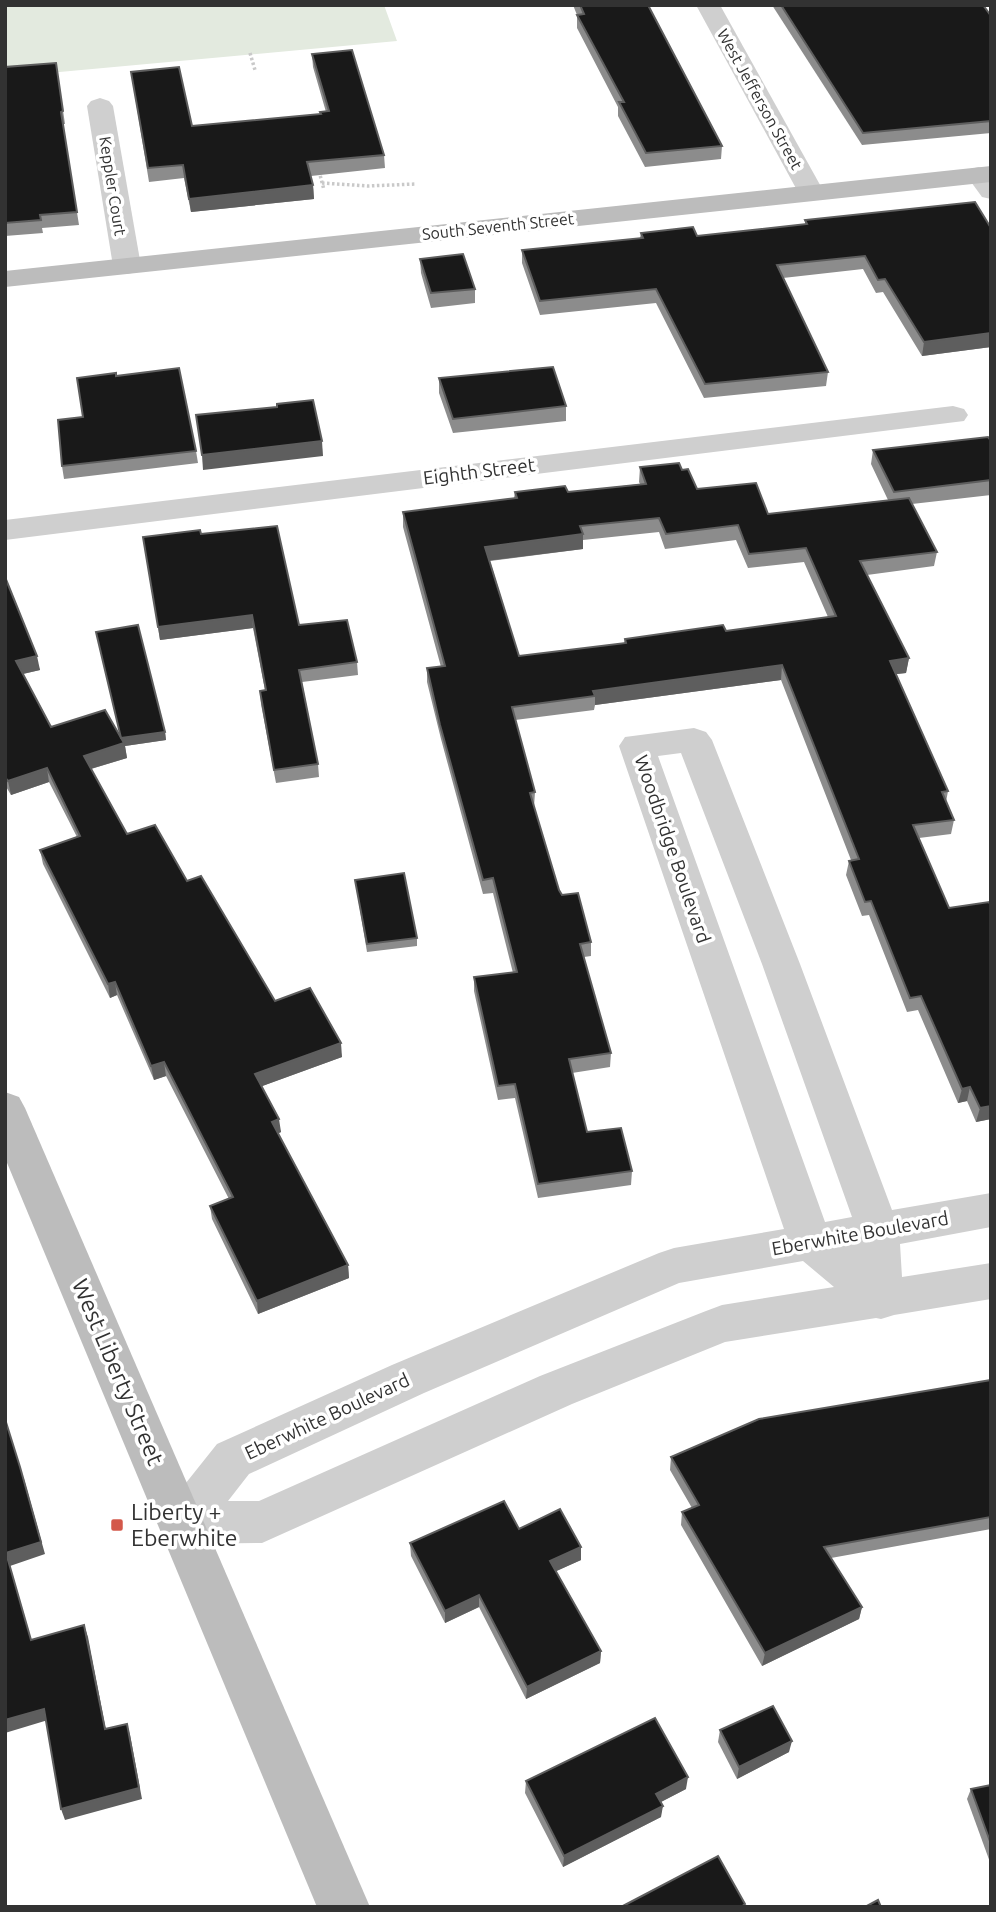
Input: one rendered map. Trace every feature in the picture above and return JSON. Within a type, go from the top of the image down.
[{"type":"street","name":"West Jefferson Street","points":[[709,5],[811,192]]},
{"type":"street","name":"Keppler Court","points":[[100,106],[127,266]]},
{"type":"street","name":"South Seventh Street","points":[[5,279],[811,192],[987,180]]},
{"type":"street","name":"Eighth Street","points":[[5,530],[953,415]]},
{"type":"street","name":"Woodbridge Boulevard","points":[[810,1241],[637,746],[694,740],[781,964],[878,1229],[881,1301]]},
{"type":"street","name":"West Liberty Street","points":[[5,1108],[183,1522],[344,1907]]},
{"type":"street","name":"Eberwhite Boulevard","points":[[183,1522],[233,1459],[408,1379],[674,1266],[991,1210]]},
{"type":"street","points":[[810,1241],[881,1301]]},
{"type":"street","points":[[183,1522],[262,1522],[556,1390],[722,1324],[881,1301],[991,1281]]},
{"type":"path","points":[[250,53],[255,71]]},
{"type":"path","points":[[316,159],[324,190]]},
{"type":"path","points":[[322,183],[369,186],[415,184]]},
{"type":"shaded area","points":[[5,5],[384,5],[397,41],[5,77]]},
{"type":"building","points":[[580,5],[648,5],[722,146],[646,153],[619,102],[624,102],[577,15],[584,14]]},
{"type":"building","points":[[781,5],[983,5],[991,16],[991,121],[863,133]]},
{"type":"building","points":[[352,50],[384,155],[307,162],[313,185],[189,199],[183,165],[148,168],[131,72],[179,67],[192,126],[321,114],[320,112],[329,111],[312,54]]},
{"type":"building","points":[[56,63],[77,212],[40,215],[41,220],[5,223],[5,67]]},
{"type":"building","points":[[975,202],[991,228],[991,333],[924,342],[885,279],[878,280],[865,256],[777,265],[828,372],[705,384],[656,289],[540,301],[522,250],[643,238],[641,233],[693,227],[697,236],[807,224],[805,220]]},
{"type":"building","points":[[463,254],[475,289],[431,293],[420,259]]},
{"type":"building","points":[[553,367],[566,406],[453,419],[439,378]]},
{"type":"building","points":[[179,368],[196,451],[62,466],[58,420],[83,417],[77,378]]},
{"type":"building","points":[[313,400],[322,441],[202,455],[196,415],[277,407],[277,404]]},
{"type":"building","points":[[988,437],[991,441],[991,480],[894,492],[873,450]]},
{"type":"building","points":[[679,463],[682,470],[688,469],[697,489],[756,483],[768,514],[909,498],[937,552],[860,561],[909,658],[890,661],[948,791],[942,792],[954,820],[913,825],[949,908],[989,902],[991,906],[991,1106],[980,1108],[970,1087],[962,1089],[921,996],[910,998],[871,901],[865,902],[849,861],[859,859],[782,665],[593,691],[595,696],[512,707],[535,792],[530,793],[559,890],[562,895],[578,893],[591,942],[580,944],[611,1053],[569,1059],[587,1132],[621,1128],[632,1171],[538,1184],[515,1084],[498,1086],[474,977],[517,972],[493,878],[483,880],[440,725],[427,668],[445,666],[403,512],[517,498],[515,492],[565,486],[568,492],[646,484],[640,467]],"holes":[[[659,518],[666,534],[738,525],[749,554],[806,548],[836,616],[726,631],[723,625],[625,639],[626,643],[519,656],[485,547],[583,534],[580,526]]]},
{"type":"building","points":[[277,526],[299,625],[347,620],[357,662],[299,670],[318,764],[274,770],[260,691],[266,690],[252,615],[158,627],[143,537],[200,530],[201,534]]},
{"type":"building","points":[[5,577],[37,656],[16,661],[51,727],[105,710],[124,743],[84,756],[127,834],[155,825],[187,881],[201,876],[275,1001],[310,988],[341,1043],[255,1074],[279,1119],[272,1122],[348,1265],[257,1301],[210,1206],[233,1197],[164,1062],[151,1066],[115,982],[108,984],[40,850],[80,836],[47,768],[8,781],[5,777]]},
{"type":"building","points":[[138,625],[165,732],[121,738],[96,632]]},
{"type":"building","points":[[404,873],[417,938],[367,944],[355,880]]},
{"type":"building","points":[[991,1380],[991,1517],[824,1547],[862,1607],[765,1653],[682,1512],[699,1505],[671,1457],[759,1419]]},
{"type":"building","points":[[5,1419],[41,1542],[6,1553],[31,1640],[84,1625],[105,1729],[127,1724],[139,1788],[61,1809],[44,1709],[5,1720]]},
{"type":"building","points":[[504,1501],[519,1529],[560,1509],[581,1547],[550,1561],[601,1651],[527,1687],[479,1595],[445,1611],[410,1543]]},
{"type":"building","points":[[773,1706],[792,1741],[739,1767],[720,1730]]},
{"type":"building","points":[[655,1718],[688,1777],[656,1794],[663,1806],[564,1856],[526,1781]]},
{"type":"building","points":[[991,1785],[991,1844],[971,1789]]},
{"type":"building","points":[[718,1856],[745,1904],[741,1907],[621,1907]]},
{"type":"building","points":[[878,1900],[881,1907],[865,1907]]},
{"type":"place","name":"Liberty + Eberwhite","points":[[117,1525]]}]
